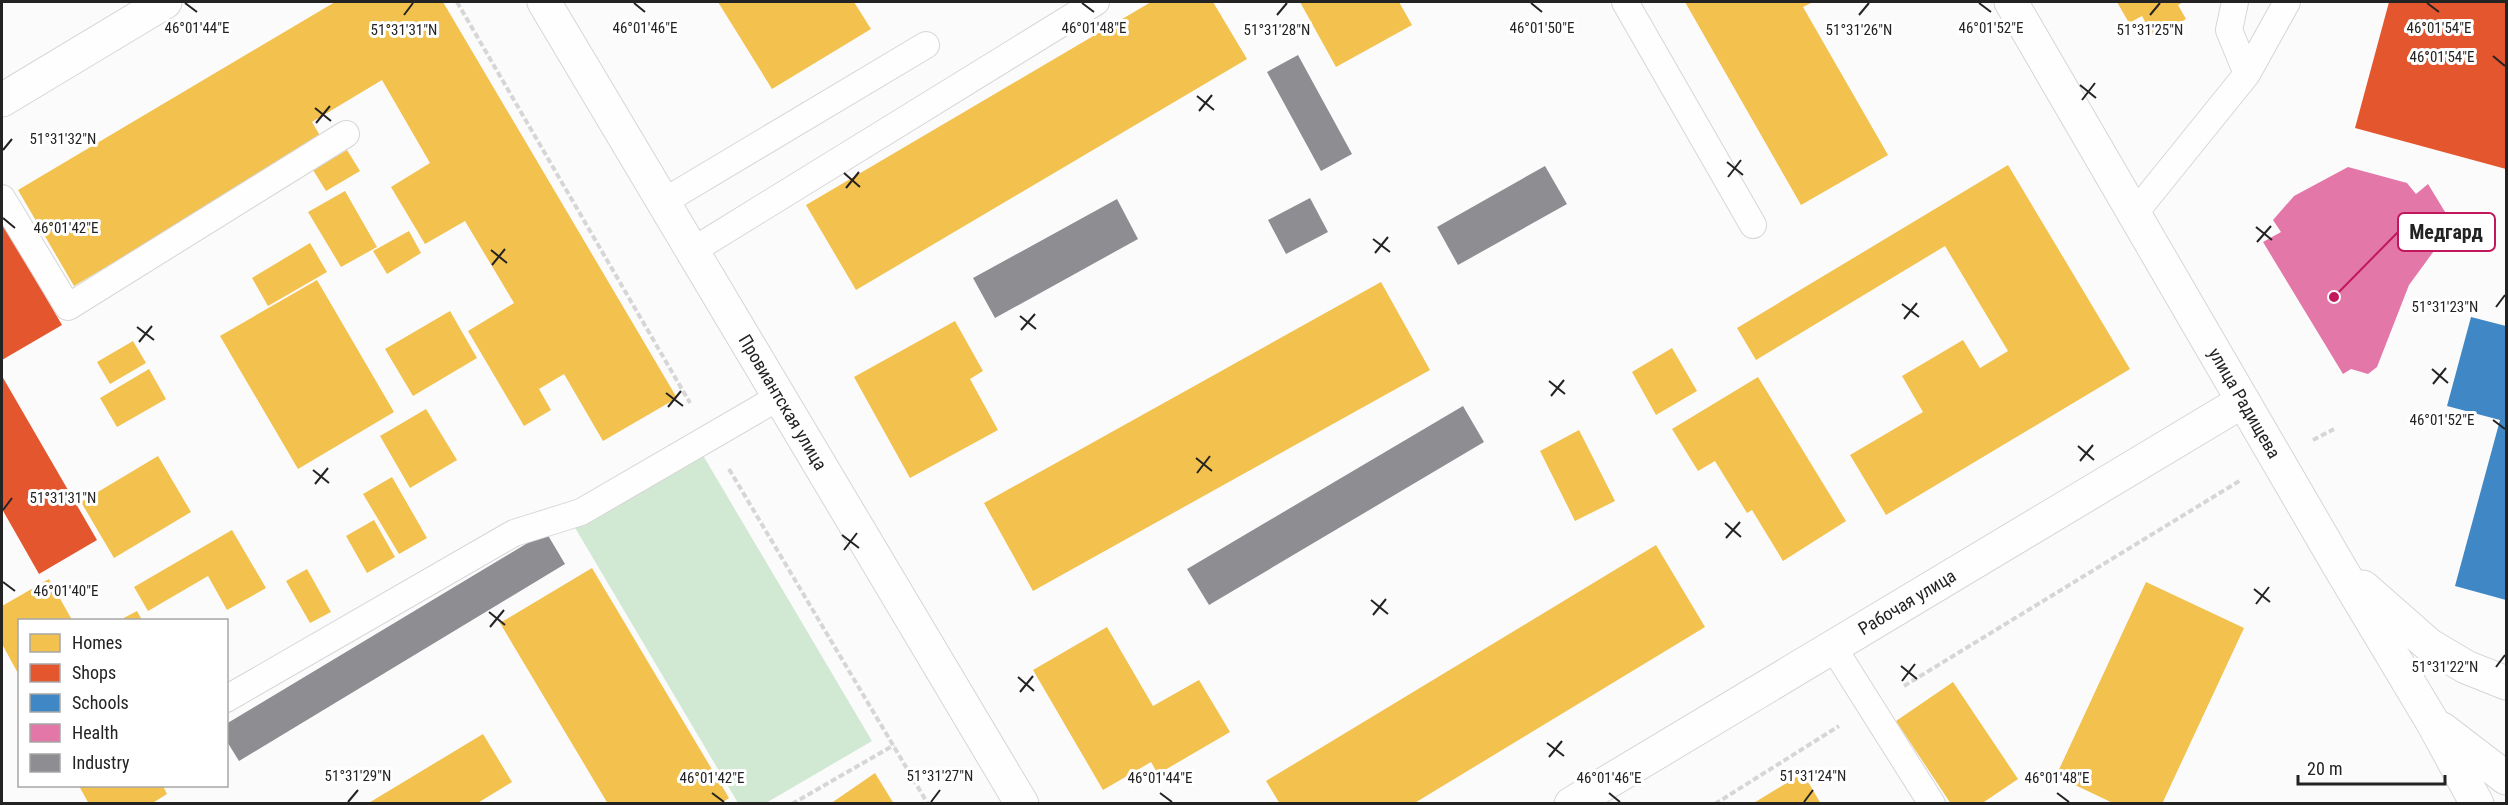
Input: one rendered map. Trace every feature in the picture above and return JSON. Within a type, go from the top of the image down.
[{"type":"street","points":[[2,100],[165,2]]},
{"type":"street","name":"Провиантская улица","points":[[544,2],[1022,804]]},
{"type":"street","name":"улица Радищева","points":[[2011,2],[2339,566],[2433,723],[2477,804]]},
{"type":"street","name":"Рабочая улица","points":[[1571,804],[2243,401]]},
{"type":"street","points":[[2339,566],[2429,645],[2466,667],[2506,683]]},
{"type":"street","points":[[2433,723],[2506,778]]},
{"type":"lane","points":[[692,251],[1096,2]]},
{"type":"lane","points":[[1624,2],[1753,225]]},
{"type":"lane","points":[[2235,2],[2229,30],[2247,74]]},
{"type":"lane","points":[[2134,213],[2247,74],[2288,2]]},
{"type":"lane","points":[[663,202],[926,45]]},
{"type":"lane","points":[[2,198],[68,307],[346,134]]},
{"type":"lane","points":[[228,698],[514,533],[581,512],[779,397]]},
{"type":"lane","points":[[1833,647],[1932,804]]},
{"type":"path","points":[[1715,804],[2219,492],[2334,429]]},
{"type":"path","points":[[792,804],[894,745]]},
{"type":"green space","points":[[701,452],[872,741],[766,803],[738,803],[574,526]]},
{"type":"building: Homes","points":[[335,2],[443,2],[677,398],[603,441],[564,374],[539,389],[551,410],[524,426],[468,331],[514,303],[465,221],[425,244],[391,187],[430,163],[382,80],[312,122],[322,139],[74,286],[18,190]]},
{"type":"building: Homes","points":[[718,2],[854,2],[871,29],[772,89]]},
{"type":"building: Homes","points":[[1151,2],[1213,2],[1247,59],[856,290],[806,205]]},
{"type":"building: Homes","points":[[1300,2],[1399,2],[1412,25],[1336,67]]},
{"type":"building: Homes","points":[[1685,2],[1813,2],[1803,7],[1888,155],[1801,205]]},
{"type":"building: Homes","points":[[2117,2],[2184,2],[2178,5],[2186,19],[2154,38],[2142,16],[2129,23]]},
{"type":"building: Homes","points":[[347,150],[360,171],[326,191],[313,170]]},
{"type":"building: Homes","points":[[2008,165],[2130,369],[1886,515],[1850,455],[1923,412],[1902,376],[1963,340],[1980,368],[2008,351],[1945,246],[1756,360],[1737,328]]},
{"type":"building: Homes","points":[[345,191],[377,247],[341,267],[308,212]]},
{"type":"building: Homes","points":[[409,231],[421,253],[387,274],[373,251]]},
{"type":"building: Homes","points":[[310,243],[327,272],[268,306],[252,278]]},
{"type":"building: Homes","points":[[317,280],[394,412],[298,469],[220,336]]},
{"type":"building: Homes","points":[[1381,282],[1430,370],[1033,591],[984,503]]},
{"type":"building: Homes","points":[[450,311],[477,358],[413,396],[385,349]]},
{"type":"building: Homes","points":[[955,321],[983,371],[970,379],[998,430],[910,478],[854,377]]},
{"type":"building: Homes","points":[[133,341],[146,363],[110,384],[97,362]]},
{"type":"building: Homes","points":[[1672,348],[1697,391],[1656,415],[1632,372]]},
{"type":"building: Homes","points":[[149,369],[166,399],[117,427],[100,398]]},
{"type":"building: Homes","points":[[1758,377],[1846,521],[1783,561],[1752,510],[1747,513],[1715,461],[1698,471],[1672,429]]},
{"type":"building: Homes","points":[[426,409],[457,460],[410,488],[380,436]]},
{"type":"building: Homes","points":[[1579,430],[1615,501],[1575,521],[1540,451]]},
{"type":"building: Homes","points":[[158,456],[191,512],[114,558],[81,502]]},
{"type":"building: Homes","points":[[392,477],[427,538],[399,554],[363,494]]},
{"type":"building: Homes","points":[[374,520],[395,557],[367,573],[346,536]]},
{"type":"building: Homes","points":[[232,530],[266,588],[227,610],[208,576],[148,611],[134,587]]},
{"type":"building: Homes","points":[[1656,545],[1705,627],[1413,804],[1280,804],[1266,781]]},
{"type":"building: Homes","points":[[592,568],[729,798],[720,804],[608,804],[500,623]]},
{"type":"building: Homes","points":[[307,569],[331,612],[310,623],[286,581]]},
{"type":"building: Homes","points":[[49,579],[71,619],[18,619],[18,673],[2,644],[2,606]]},
{"type":"building: Homes","points":[[2146,582],[2244,628],[2162,804],[2115,804],[2056,776]]},
{"type":"building: Homes","points":[[137,611],[141,619],[122,619]]},
{"type":"building: Homes","points":[[1107,627],[1153,706],[1199,680],[1230,732],[1158,774],[1151,762],[1103,790],[1033,670]]},
{"type":"building: Homes","points":[[1953,682],[2018,779],[1981,804],[1951,804],[1896,721]]},
{"type":"building: Homes","points":[[483,734],[512,782],[476,804],[367,804]]},
{"type":"building: Homes","points":[[875,773],[894,804],[830,804]]},
{"type":"building: Homes","points":[[1803,773],[1821,804],[1752,804]]},
{"type":"building: Homes","points":[[80,787],[164,787],[167,794],[151,804],[89,804]]},
{"type":"building: Shops","points":[[2389,2],[2506,2],[2506,169],[2355,128]]},
{"type":"building: Shops","points":[[2,222],[62,325],[2,360]]},
{"type":"building: Shops","points":[[2,376],[97,540],[39,574],[2,509]]},
{"type":"building: Schools","points":[[2471,317],[2506,326],[2506,600],[2455,586],[2500,420],[2447,406]]},
{"type":"building: Health","points":[[2348,167],[2407,183],[2416,194],[2428,184],[2453,225],[2409,285],[2377,367],[2368,374],[2351,369],[2343,374],[2263,242],[2281,232],[2273,220],[2294,196]]},
{"type":"building: Industry","points":[[1298,55],[1352,154],[1321,171],[1267,72]]},
{"type":"building: Industry","points":[[1545,166],[1567,204],[1458,265],[1437,227]]},
{"type":"building: Industry","points":[[1310,198],[1328,232],[1286,254],[1268,220]]},
{"type":"building: Industry","points":[[1117,199],[1138,239],[995,318],[973,278]]},
{"type":"building: Industry","points":[[1463,406],[1484,442],[1209,605],[1187,569]]},
{"type":"building: Industry","points":[[546,532],[565,564],[239,761],[228,743],[228,723]]},
{"type":"place","name":"Медгард","points":[[2334,297]]}]
